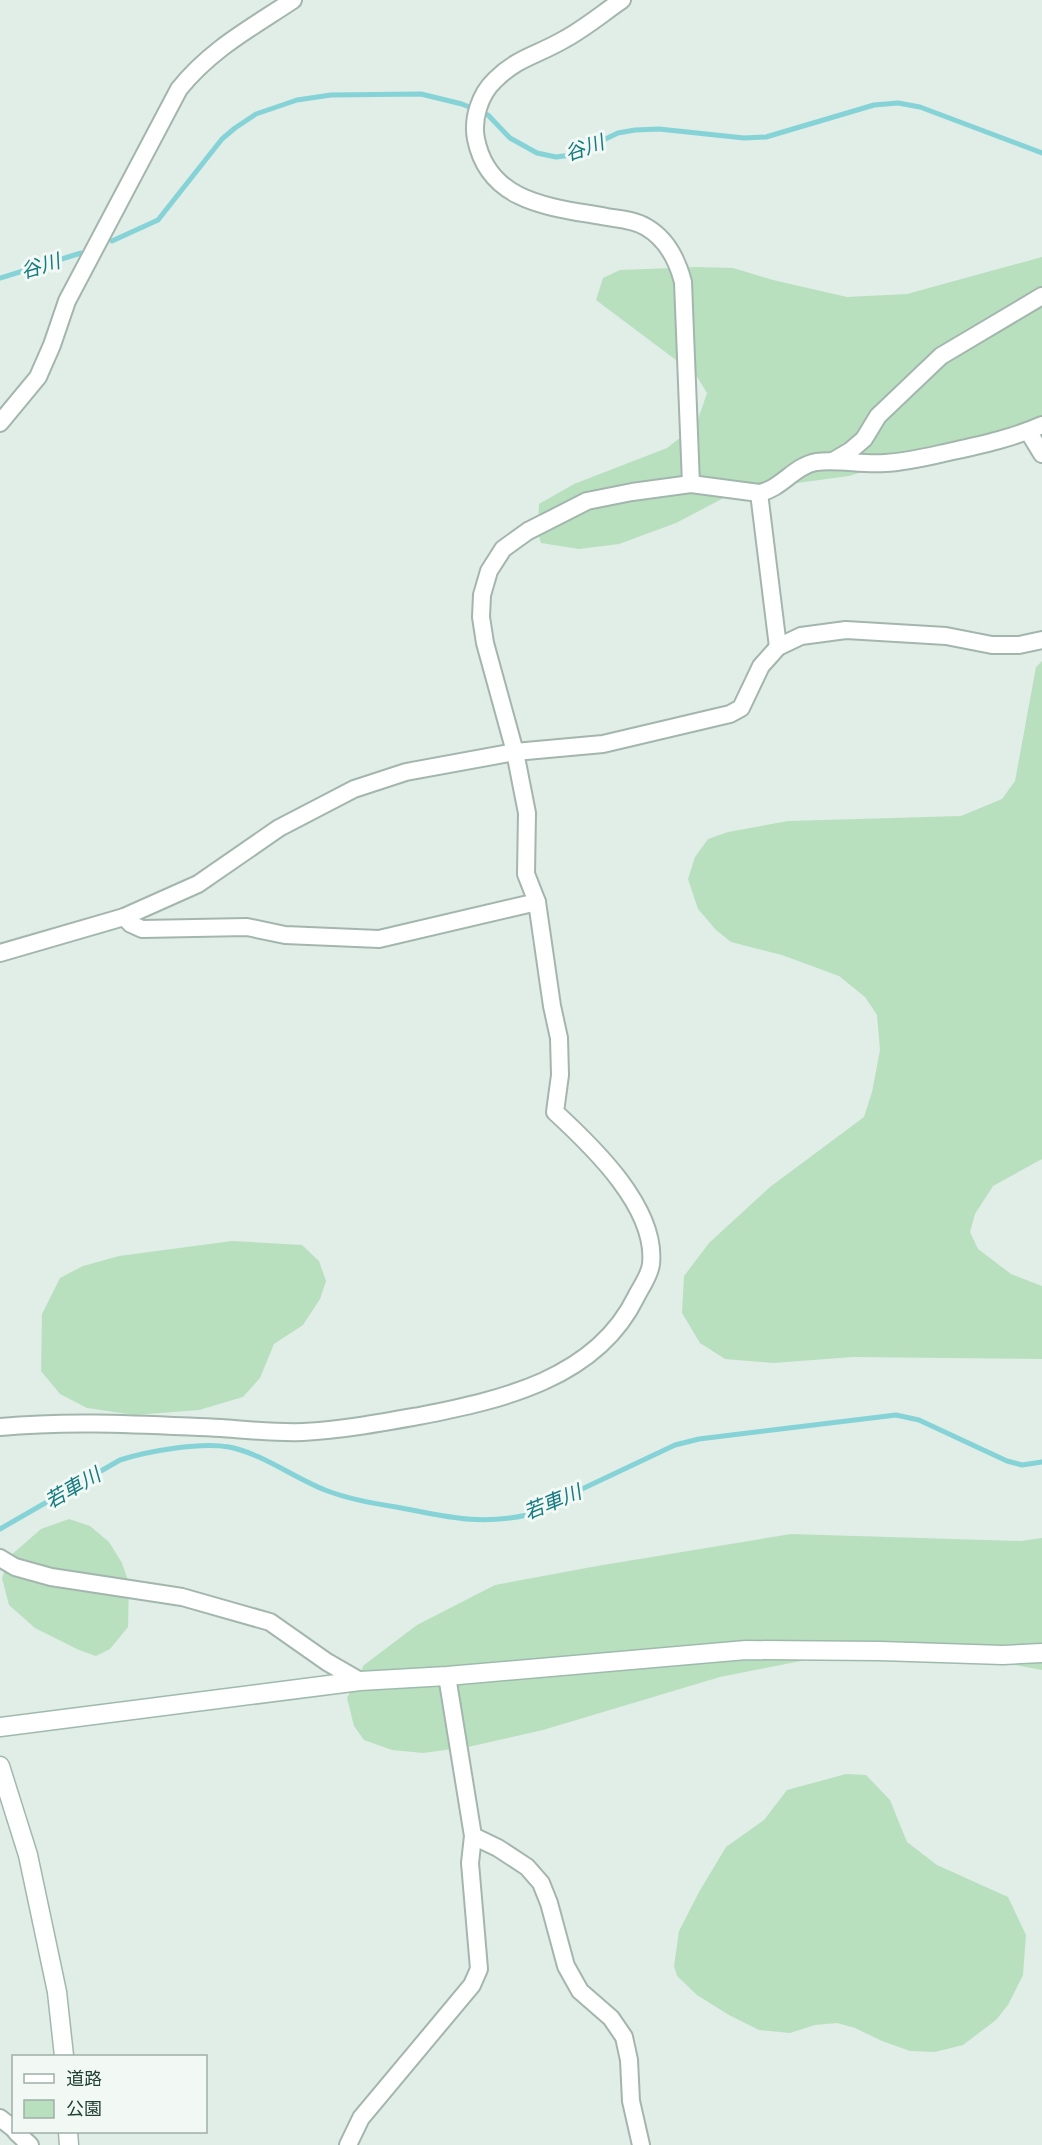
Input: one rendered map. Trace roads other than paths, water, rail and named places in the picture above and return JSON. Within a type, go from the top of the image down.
[{"type":"street","points":[[0,423],[38,377],[52,345],[67,300],[179,90],[193,72],[215,51],[293,0]]},
{"type":"street","points":[[622,0],[565,39],[512,64],[492,82],[478,110],[476,137],[482,161],[503,187],[527,200],[548,206],[644,225],[670,248],[679,265],[683,282],[691,484]]},
{"type":"street","points":[[833,460],[864,439],[878,416],[941,356],[1042,296]]},
{"type":"street","points":[[0,1427],[42,1423],[110,1424],[301,1432],[366,1426],[496,1400],[540,1383],[584,1359],[607,1340],[627,1315],[651,1266],[650,1240],[635,1203],[608,1164],[555,1112],[560,1075],[559,1038],[552,1006],[537,902],[526,874],[527,813],[515,752],[484,644],[481,617],[482,595],[489,571],[503,549],[528,531],[587,501],[691,484],[759,493],[769,491],[812,463],[833,460],[868,464],[904,462],[1016,436],[1035,428],[1042,454]]},
{"type":"street","points":[[759,493],[778,647]]},
{"type":"street","points":[[0,953],[124,917],[198,884],[279,828],[354,789],[406,772],[515,752],[603,744],[730,714],[741,708],[760,666],[778,647],[801,636],[846,630],[946,636],[992,645],[1019,645],[1042,640]]},
{"type":"street","points":[[124,917],[131,924],[142,929],[247,927],[285,935],[379,939],[537,902]]},
{"type":"street","points":[[0,1558],[15,1567],[51,1577],[182,1597],[270,1622],[327,1662],[360,1681]]},
{"type":"street","points":[[0,1726],[360,1681],[447,1676],[746,1650],[1003,1655],[1042,1653]]},
{"type":"street","points":[[348,2145],[361,2118],[477,1978],[479,1969],[470,1863],[473,1836],[447,1676]]},
{"type":"street","points":[[0,1766],[28,1855],[57,1992],[64,2055]]},
{"type":"street","points":[[473,1836],[498,1848],[527,1867],[541,1883],[549,1903],[566,1966],[580,1991],[611,2018],[624,2037],[629,2060],[631,2101],[641,2145]]},
{"type":"street","points":[[0,2118],[12,2128]]},
{"type":"street","points":[[18,2133],[30,2145]]},
{"type":"waterway","name":"谷川","points":[[112,241],[158,220],[222,139],[235,128],[256,114],[297,100],[331,95],[421,94],[462,104],[488,115],[510,138],[537,153],[556,157],[572,155],[618,133],[635,130],[659,129],[744,138],[766,137],[874,105],[898,103],[920,107],[1042,153]]},
{"type":"waterway","name":"谷川","points":[[0,278],[81,253]]},
{"type":"waterway","name":"若車川","points":[[0,1529],[120,1460],[145,1453],[204,1446],[241,1450],[313,1485],[351,1498],[476,1520],[527,1515],[675,1445],[699,1439],[896,1415],[919,1420],[1007,1461],[1022,1465],[1042,1462]]}]
